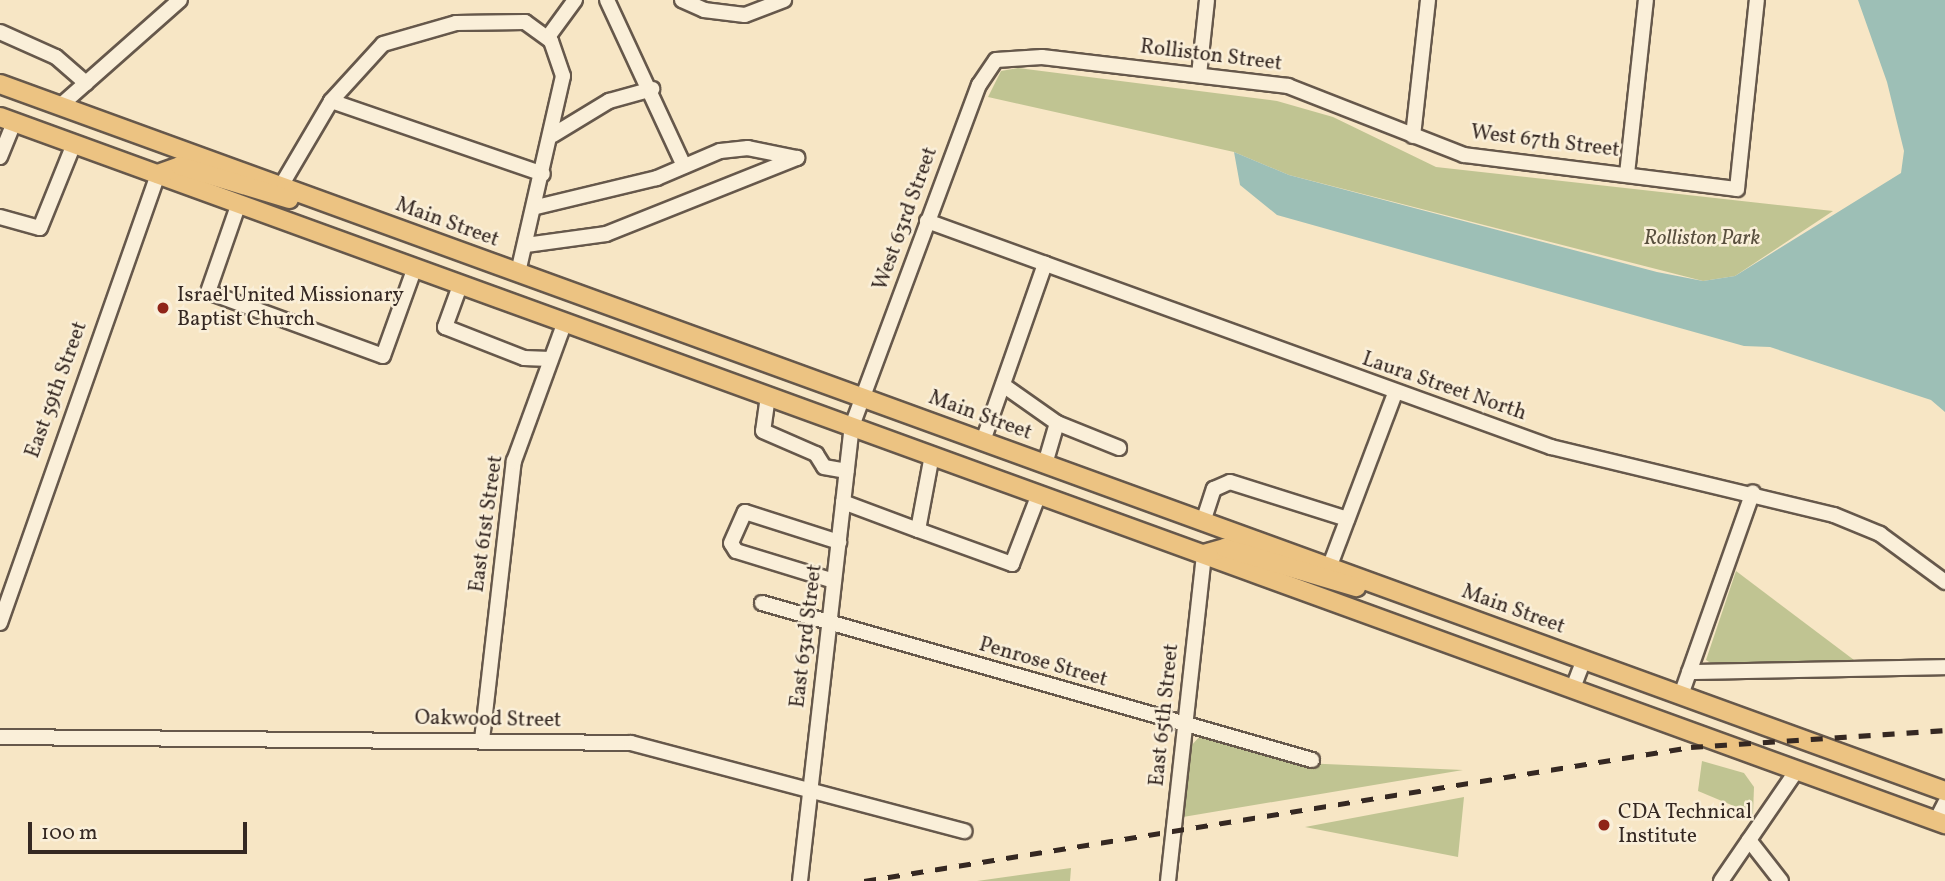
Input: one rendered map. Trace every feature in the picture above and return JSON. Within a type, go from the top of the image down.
[{"type":"main road","name":"Main Street","points":[[0,84],[1945,791]]},
{"type":"main road","points":[[7,119],[1941,822]]},
{"type":"main road","points":[[158,174],[180,166],[248,190],[357,214]]},
{"type":"main road","points":[[1204,554],[1225,548],[1315,579],[1411,597]]},
{"type":"street","points":[[60,106],[180,0]]},
{"type":"street","points":[[548,37],[575,0]]},
{"type":"street","points":[[607,0],[652,89],[684,166]]},
{"type":"street","points":[[682,0],[735,15],[784,0]]},
{"type":"street","points":[[1199,75],[1207,0]]},
{"type":"street","points":[[1413,136],[1429,0]]},
{"type":"street","name":"West 67th Street","points":[[1413,136],[1464,155],[1627,174],[1646,0]]},
{"type":"street","points":[[1627,174],[1737,189],[1757,0]]},
{"type":"street","points":[[281,186],[331,101],[370,53],[426,29],[510,19],[548,37],[562,76],[553,135],[518,273]]},
{"type":"street","points":[[0,32],[56,57],[86,83]]},
{"type":"street","name":"Rolliston Street","points":[[996,60],[1042,57],[1199,75],[1317,93],[1413,136]]},
{"type":"street","name":"West 63rd Street","points":[[862,397],[979,85],[996,60]]},
{"type":"street","points":[[553,135],[609,101],[652,89]]},
{"type":"street","points":[[331,101],[543,174]]},
{"type":"street","points":[[0,158],[7,119]]},
{"type":"street","points":[[0,217],[40,228],[74,144]]},
{"type":"street","points":[[526,245],[606,234],[797,158],[748,148],[536,207]]},
{"type":"street","name":"East 59th Street","points":[[0,622],[158,174]]},
{"type":"street","points":[[239,203],[208,292],[383,356],[415,267]]},
{"type":"street","name":"Laura Street North","points":[[927,220],[1395,393],[1585,457],[1753,492],[1880,534],[1945,582]]},
{"type":"street","points":[[983,441],[1045,264]]},
{"type":"street","points":[[461,283],[445,327],[524,358],[550,359]]},
{"type":"street","name":"East 61st Street","points":[[482,740],[514,461],[565,322]]},
{"type":"street","points":[[1003,385],[1057,423],[1119,448]]},
{"type":"street","points":[[1329,568],[1395,393]]},
{"type":"street","points":[[768,396],[763,431],[816,454],[824,467],[847,471]]},
{"type":"street","name":"East 63rd Street","points":[[800,881],[852,426],[862,397]]},
{"type":"street","points":[[1045,464],[1057,423]]},
{"type":"street","points":[[918,530],[933,477],[932,455]]},
{"type":"street","points":[[1203,522],[1214,489],[1230,482],[1348,519]]},
{"type":"street","points":[[1681,695],[1753,492]]},
{"type":"street","points":[[843,502],[1012,564],[1039,494]]},
{"type":"street","points":[[834,580],[736,551],[731,543],[745,512],[839,542]]},
{"type":"street","name":"East 65th Street","points":[[1168,881],[1204,554]]},
{"type":"street","name":"Penrose Street","points":[[762,603],[1312,760]]},
{"type":"street","points":[[1573,688],[1584,660]]},
{"type":"street","points":[[1689,672],[1945,667]]},
{"type":"street","name":"Oakwood Street","points":[[0,737],[482,740],[670,749],[965,831]]},
{"type":"street","points":[[1721,881],[1797,770]]},
{"type":"street","points":[[1941,822],[1945,803]]},
{"type":"street","points":[[1749,840],[1782,881]]},
{"type":"green space","name":"Rolliston Park","points":[[1018,68],[1277,101],[1333,117],[1436,167],[1833,211],[1735,276],[1703,281],[1289,175],[1234,152],[988,97],[1001,71]]},
{"type":"green space","points":[[1736,571],[1858,663],[1717,667],[1706,660]]},
{"type":"green space","points":[[1200,736],[1302,763],[1463,770],[1183,817],[1191,746]]},
{"type":"green space","points":[[1702,761],[1744,773],[1754,787],[1753,814],[1698,791]]},
{"type":"green space","points":[[1464,797],[1458,857],[1305,827]]},
{"type":"green space","points":[[1071,868],[1070,881],[977,881]]},
{"type":"water","points":[[1858,0],[1945,0],[1945,412],[1931,400],[1770,347],[1744,346],[1277,215],[1240,185],[1234,152],[1289,175],[1657,272],[1703,281],[1735,276],[1901,173],[1904,151],[1887,82]]},
{"type":"railway","points":[[864,881],[1691,747],[1945,730]]},
{"type":"place","name":"Israel United Missionary Baptist Church","points":[[163,308]]},
{"type":"place","name":"CDA Technical Institute","points":[[1604,825]]}]
